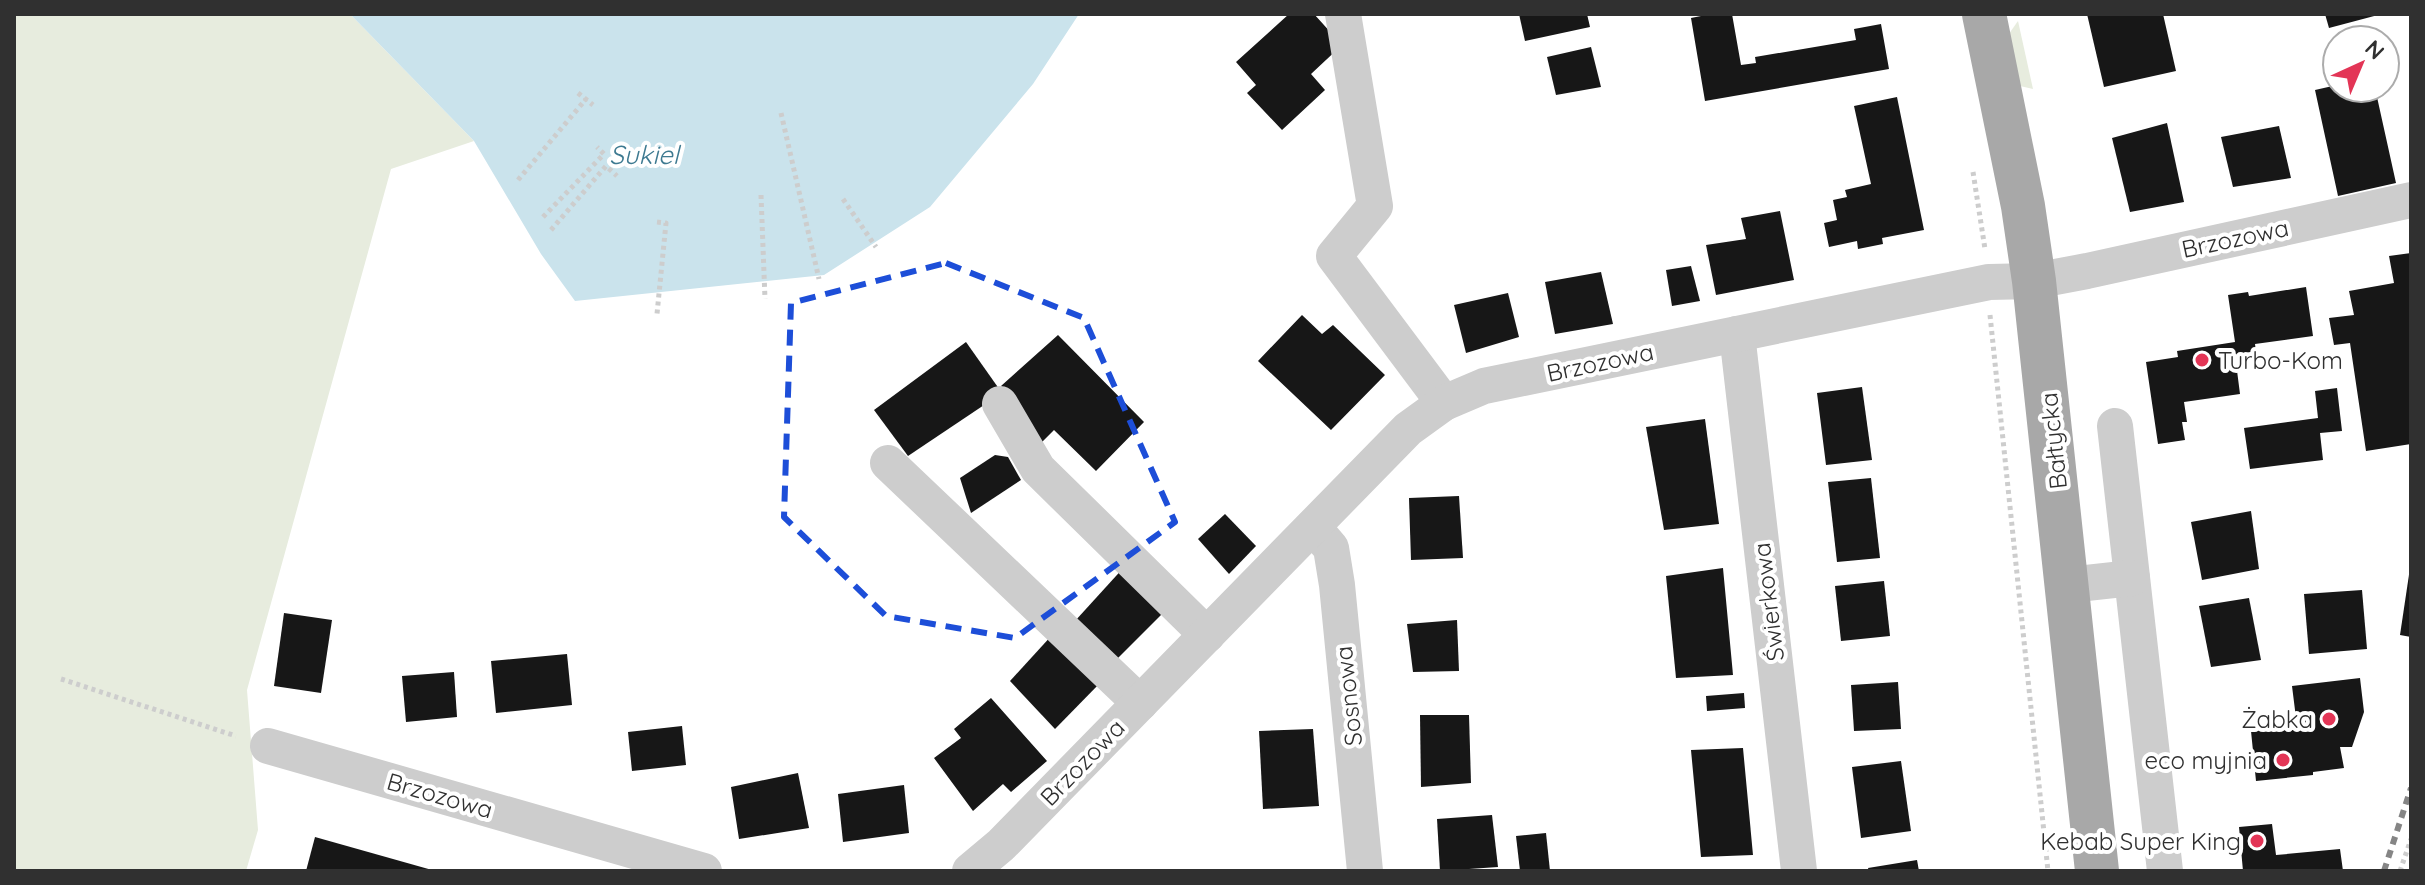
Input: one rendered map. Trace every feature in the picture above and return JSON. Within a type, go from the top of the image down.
[{"type":"main road","name":"Bałtycka","points":[[1984,14],[2021,192],[2034,281],[2097,871]]},
{"type":"street","points":[[1343,14],[1375,206],[1334,256],[1444,403]]},
{"type":"street","name":"Brzozowa","points":[[970,871],[1001,845],[1408,429],[1444,403],[1484,386],[1989,282],[2034,281],[2411,200]]},
{"type":"street","name":"Świerkowa","points":[[1737,334],[1799,871]]},
{"type":"street","points":[[1000,404],[1038,469],[1207,635]]},
{"type":"street","points":[[2115,426],[2165,871]]},
{"type":"street","points":[[888,463],[1140,703]]},
{"type":"street","name":"Sosnowa","points":[[1313,527],[1331,548],[1337,585],[1365,871]]},
{"type":"street","points":[[2068,585],[2132,578]]},
{"type":"street","name":"Brzozowa","points":[[268,746],[704,871]]},
{"type":"path","points":[[578,93],[593,105]]},
{"type":"path","points":[[518,180],[586,99]]},
{"type":"path","points":[[781,113],[819,279]]},
{"type":"path","points":[[543,217],[604,154],[597,147]]},
{"type":"path","points":[[551,230],[606,166],[617,176]]},
{"type":"path","points":[[1972,169],[1989,282],[1989,310],[2048,871]]},
{"type":"path","points":[[761,195],[765,299]]},
{"type":"path","points":[[843,199],[876,247]]},
{"type":"path","points":[[657,222],[666,223],[657,314]]},
{"type":"path","points":[[61,679],[268,746]]},
{"type":"path","points":[[2400,871],[2411,839]]},
{"type":"path","points":[[2224,843],[2240,843]]},
{"type":"highlighted area","points":[[946,263],[1084,318],[1175,522],[1015,638],[886,616],[784,517],[791,303]]},
{"type":"shaded area","points":[[14,14],[350,14],[474,141],[391,169],[247,690],[258,830],[246,871],[14,871]]},
{"type":"shaded area","points":[[2018,21],[2033,89],[2020,86],[2006,38]]},
{"type":"water","name":"Sukiel","points":[[350,14],[1079,14],[1033,84],[930,207],[824,275],[575,301],[541,254],[474,141]]},
{"type":"building","points":[[1289,14],[1314,14],[1342,45],[1311,74],[1325,90],[1282,130],[1247,93],[1256,85],[1236,62]]},
{"type":"building","points":[[1519,14],[1587,14],[1590,27],[1525,41]]},
{"type":"building","points":[[1732,14],[1741,65],[1756,63],[1755,57],[1856,40],[1854,29],[1881,24],[1889,69],[1705,101],[1691,18]]},
{"type":"building","points":[[2087,14],[2163,14],[2176,71],[2104,87]]},
{"type":"building","points":[[2325,14],[2378,14],[2344,24],[2328,24]]},
{"type":"building","points":[[1591,47],[1601,87],[1556,95],[1547,57]]},
{"type":"building","points":[[2321,89],[2321,104],[2379,104],[2396,183],[2338,196],[2315,90]]},
{"type":"building","points":[[1897,97],[1924,230],[1882,238],[1883,244],[1858,249],[1857,241],[1829,247],[1824,223],[1837,220],[1833,200],[1847,197],[1845,190],[1871,184],[1854,106]]},
{"type":"building","points":[[2167,123],[2184,202],[2130,212],[2112,138]]},
{"type":"building","points":[[2279,126],[2291,178],[2233,187],[2221,137]]},
{"type":"building","points":[[1780,211],[1794,280],[1716,295],[1706,245],[1746,239],[1741,218]]},
{"type":"building","points":[[2411,253],[2411,444],[2366,451],[2350,343],[2334,345],[2329,318],[2354,315],[2349,291],[2394,283],[2389,256]]},
{"type":"building","points":[[1691,266],[1700,301],[1672,306],[1666,270]]},
{"type":"building","points":[[1601,272],[1613,324],[1555,334],[1545,282]]},
{"type":"building","points":[[2306,287],[2313,336],[2255,344],[2256,352],[2235,355],[2240,394],[2184,402],[2187,422],[2182,422],[2185,440],[2158,444],[2146,362],[2178,357],[2177,351],[2235,342],[2228,295],[2248,292],[2249,296]]},
{"type":"building","points":[[1508,293],[1519,337],[1466,353],[1454,305]]},
{"type":"building","points":[[1302,315],[1322,334],[1333,325],[1385,375],[1331,430],[1258,361]]},
{"type":"building","points":[[1058,335],[1144,422],[1096,471],[1054,430],[1039,445],[1001,386]]},
{"type":"building","points":[[966,342],[1002,393],[908,456],[874,410]]},
{"type":"building","points":[[1862,387],[1872,460],[1826,465],[1817,393]]},
{"type":"building","points":[[2337,388],[2342,431],[2320,433],[2323,460],[2250,469],[2244,428],[2318,418],[2315,391]]},
{"type":"building","points":[[1705,419],[1719,524],[1664,530],[1646,427]]},
{"type":"building","points":[[995,455],[1008,457],[1021,480],[971,513],[960,478]]},
{"type":"building","points":[[1871,478],[1880,558],[1837,562],[1828,482]]},
{"type":"building","points":[[1459,496],[1463,558],[1411,560],[1409,498]]},
{"type":"building","points":[[2251,511],[2259,569],[2202,580],[2191,522]]},
{"type":"building","points":[[1225,514],[1256,546],[1229,574],[1198,539]]},
{"type":"building","points":[[1126,565],[1168,608],[1115,661],[1075,621]]},
{"type":"building","points":[[1723,568],[1733,675],[1676,678],[1666,576]]},
{"type":"building","points":[[2411,568],[2411,637],[2400,635]]},
{"type":"building","points":[[1884,581],[1890,636],[1841,641],[1835,586]]},
{"type":"building","points":[[2362,590],[2367,649],[2309,654],[2304,594]]},
{"type":"building","points":[[2249,598],[2261,660],[2211,667],[2199,606]]},
{"type":"building","points":[[284,613],[332,620],[321,693],[274,686]]},
{"type":"building","points":[[1457,620],[1459,671],[1413,672],[1407,624]]},
{"type":"building","points":[[1053,634],[1101,682],[1055,729],[1010,681]]},
{"type":"building","points":[[567,654],[572,705],[496,713],[491,661]]},
{"type":"building","points":[[454,672],[457,717],[406,722],[402,676]]},
{"type":"building","name":"Żabka","points":[[2360,678],[2364,712],[2352,747],[2340,747],[2344,768],[2256,781],[2251,731],[2297,726],[2292,686]]},
{"type":"building","points":[[1898,682],[1901,729],[1854,731],[1851,685]]},
{"type":"building","points":[[1744,693],[1745,708],[1707,711],[1706,696]]},
{"type":"building","points":[[991,698],[1047,761],[1011,792],[1003,784],[973,811],[934,758],[961,738],[954,729]]},
{"type":"building","points":[[1420,715],[1469,715],[1471,783],[1421,787]]},
{"type":"building","points":[[682,726],[686,765],[632,771],[628,732]]},
{"type":"building","points":[[1313,729],[1319,806],[1263,809],[1259,731]]},
{"type":"building","points":[[1743,748],[1753,855],[1701,857],[1691,750]]},
{"type":"building","points":[[1901,761],[1911,831],[1861,838],[1852,767]]},
{"type":"building","points":[[798,773],[809,828],[739,839],[731,787]]},
{"type":"building","points":[[904,785],[909,833],[843,842],[838,794]]},
{"type":"building","points":[[1492,815],[1498,867],[1440,871],[1437,819]]},
{"type":"building","points":[[2272,824],[2276,855],[2340,849],[2343,871],[2243,871],[2239,827]]},
{"type":"building","points":[[1546,833],[1550,871],[1520,871],[1516,836]]},
{"type":"building","points":[[315,837],[432,870],[432,871],[306,871]]},
{"type":"building","points":[[1917,860],[1919,871],[1869,871],[1868,868]]},
{"type":"railway","points":[[2384,871],[2411,788]]},
{"type":"place","name":"Turbo-Kom","points":[[2202,360]]},
{"type":"place","name":"Żabka","points":[[2329,719]]},
{"type":"place","name":"eco myjnia","points":[[2283,760]]},
{"type":"place","name":"Kebab Super King","points":[[2257,841]]}]
